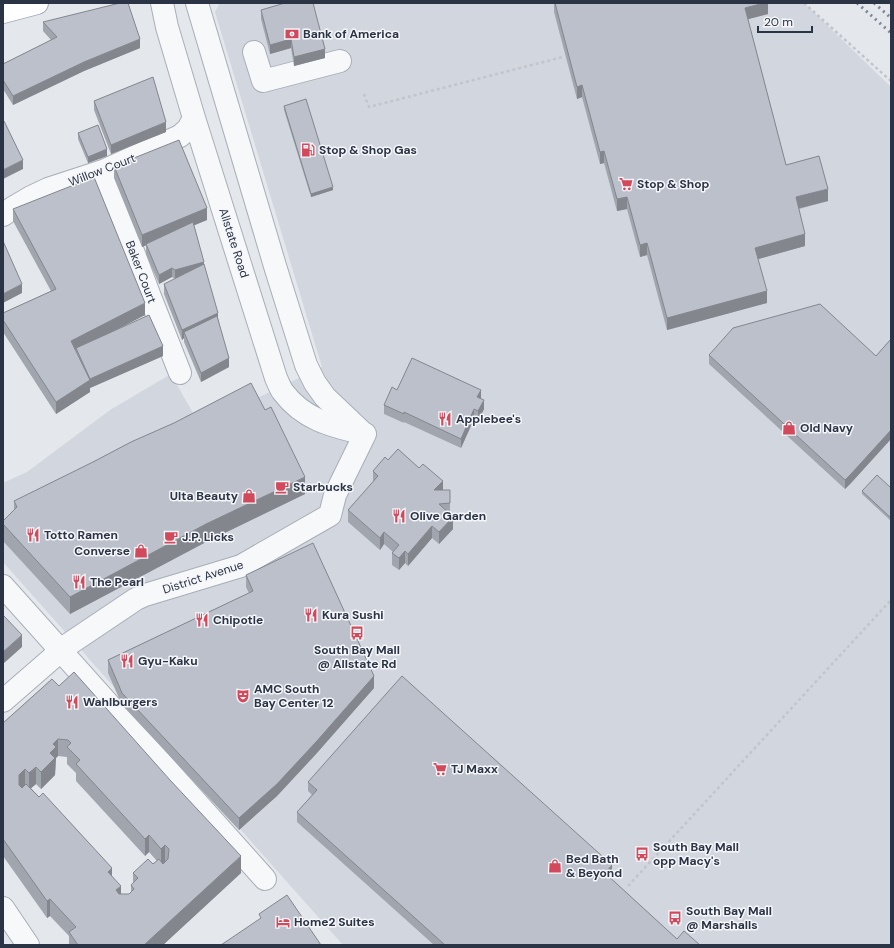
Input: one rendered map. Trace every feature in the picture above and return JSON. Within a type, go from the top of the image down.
[{"type":"main road","points":[[3,12],[37,3]]},
{"type":"street","name":"Allstate Road","points":[[162,3],[167,27],[194,118],[274,372],[282,390],[294,405],[323,423],[364,434]]},
{"type":"street","points":[[197,3],[306,365],[315,382],[325,396],[364,434]]},
{"type":"street","points":[[254,52],[263,80],[340,61]]},
{"type":"street","name":"Willow Court","points":[[3,215],[31,197],[48,189],[103,171],[180,136],[188,129],[194,118]]},
{"type":"street","name":"Baker Court","points":[[103,171],[180,373]]},
{"type":"street","name":"District Avenue","points":[[3,701],[62,650],[140,597],[241,566],[330,515],[335,495],[364,434]]},
{"type":"street","points":[[3,586],[62,650],[265,879]]},
{"type":"street","points":[[3,908],[28,945]]},
{"type":"path","points":[[804,3],[891,81]]},
{"type":"path","points":[[364,94],[369,107],[563,57]]},
{"type":"path","points":[[628,886],[891,600]]},
{"type":"shaded area","points":[[220,3],[804,3],[891,87],[891,945],[343,945],[3,562],[3,483],[27,472],[110,410],[171,374],[198,422],[251,401],[322,367],[215,12]]},
{"type":"building","points":[[120,3],[128,3],[140,39],[84,62],[13,96],[3,80],[3,64],[57,37],[43,22]]},
{"type":"building","name":"Bank of America","points":[[285,3],[313,3],[325,49],[294,57],[291,39],[270,45],[261,10]]},
{"type":"building","points":[[555,3],[764,3],[745,8],[786,165],[819,156],[828,189],[796,197],[805,234],[755,248],[767,291],[667,318],[647,243],[640,245],[627,197],[617,199],[604,151],[600,152],[582,85],[577,87]]},
{"type":"building","points":[[153,77],[166,122],[111,145],[94,101]]},
{"type":"building","name":"Stop & Shop Gas","points":[[306,99],[333,187],[311,194],[284,106]]},
{"type":"building","points":[[3,121],[23,160],[3,170]]},
{"type":"building","points":[[98,125],[107,149],[88,157],[78,133]]},
{"type":"building","points":[[179,140],[207,208],[142,235],[114,166]]},
{"type":"building","points":[[94,177],[145,303],[71,341],[90,380],[56,402],[3,320],[3,313],[56,289],[13,209]]},
{"type":"building","points":[[193,222],[204,262],[175,270],[172,268],[159,275],[146,244]]},
{"type":"building","points":[[3,241],[22,284],[3,294]]},
{"type":"building","points":[[204,264],[218,313],[182,330],[164,284]]},
{"type":"building","points":[[820,304],[876,356],[891,339],[891,430],[845,480],[709,355],[733,328]]},
{"type":"building","points":[[149,315],[163,346],[90,379],[76,348]]},
{"type":"building","points":[[217,316],[229,358],[201,373],[184,332]]},
{"type":"building","points":[[412,358],[481,390],[477,397],[484,400],[478,411],[474,409],[461,439],[404,412],[404,414],[384,405],[392,387],[397,390]]},
{"type":"building","points":[[251,383],[265,410],[271,407],[305,477],[206,524],[70,597],[3,524],[3,521],[17,507],[14,501],[131,442],[174,423]]},
{"type":"building","name":"Olive Garden","points":[[398,449],[419,468],[423,464],[443,481],[434,490],[450,490],[450,503],[439,504],[453,517],[439,532],[432,526],[408,554],[405,551],[399,558],[392,553],[399,545],[384,532],[380,538],[348,510],[378,476],[373,471],[385,457],[388,460]]},
{"type":"building","points":[[877,475],[890,487],[891,486],[891,518],[862,491]]},
{"type":"building","name":"AMC South Bay Center 12","points":[[313,543],[374,676],[277,784],[239,818],[122,693],[108,660],[253,591],[246,575]]},
{"type":"building","points":[[3,615],[22,635],[3,652]]},
{"type":"building","points":[[74,672],[170,780],[241,856],[144,945],[78,945],[69,932],[76,927],[50,899],[47,901],[3,839],[3,723],[52,679],[59,686]],"holes":[[[58,739],[68,740],[71,743],[67,747],[80,760],[76,764],[145,839],[149,835],[161,849],[165,845],[169,849],[168,859],[163,864],[159,859],[153,864],[148,859],[133,873],[138,878],[131,885],[134,889],[129,894],[119,894],[116,890],[121,886],[108,872],[112,868],[43,793],[39,797],[26,784],[22,788],[19,785],[19,775],[25,769],[29,773],[36,767],[41,772],[55,758],[50,753],[56,747],[53,744]]]},
{"type":"building","points":[[402,676],[612,865],[605,873],[677,939],[684,931],[700,945],[445,945],[297,812],[317,790],[308,782]]},
{"type":"building","points":[[287,895],[321,945],[221,945],[261,918],[259,914]]},
{"type":"railway","points":[[857,3],[891,33]]},
{"type":"railway","points":[[874,3],[891,18]]},
{"type":"place","name":"Bank of America","points":[[292,34]]},
{"type":"place","name":"Stop & Shop Gas","points":[[308,150]]},
{"type":"place","name":"Stop & Shop","points":[[626,184]]},
{"type":"place","name":"Applebee's","points":[[445,419]]},
{"type":"place","name":"Old Navy","points":[[789,428]]},
{"type":"place","name":"Starbucks","points":[[282,487]]},
{"type":"place","name":"Ulta Beauty","points":[[249,496]]},
{"type":"place","name":"Olive Garden","points":[[399,516]]},
{"type":"place","name":"Totto Ramen","points":[[33,535]]},
{"type":"place","name":"J.P. Licks","points":[[171,537]]},
{"type":"place","name":"Converse","points":[[141,551]]},
{"type":"place","name":"The Pearl","points":[[79,582]]},
{"type":"place","name":"Kura Sushi","points":[[311,615]]},
{"type":"place","name":"Chipotle","points":[[202,620]]},
{"type":"place","name":"South Bay Mall @ Allstate Rd","points":[[357,633]]},
{"type":"place","name":"Gyu-Kaku","points":[[127,661]]},
{"type":"place","name":"AMC South Bay Center 12","points":[[243,696]]},
{"type":"place","name":"Wahlburgers","points":[[72,702]]},
{"type":"place","name":"TJ Maxx","points":[[440,769]]},
{"type":"place","name":"South Bay Mall opp Macy's","points":[[642,854]]},
{"type":"place","name":"Bed Bath & Beyond","points":[[555,866]]},
{"type":"place","name":"South Bay Mall @ Marshalls","points":[[675,918]]},
{"type":"place","name":"Home2 Suites","points":[[283,922]]}]
